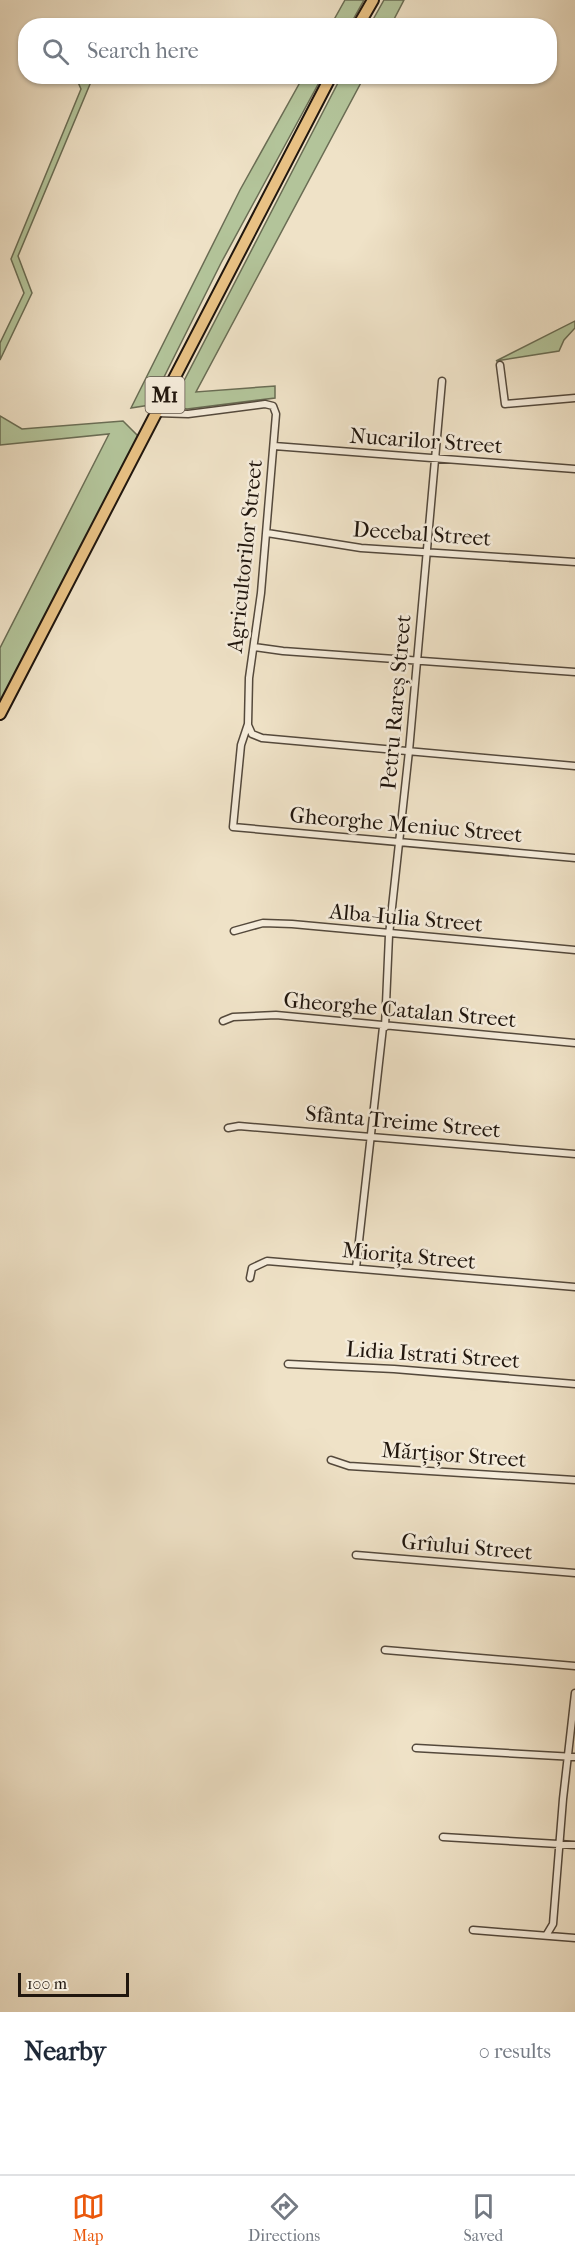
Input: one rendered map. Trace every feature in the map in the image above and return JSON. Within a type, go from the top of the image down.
[{"type":"highway","points":[[363,18],[373,0]]},
{"type":"highway","name":"M1","points":[[0,714],[327,84]]},
{"type":"street","points":[[500,366],[505,404],[575,398]]},
{"type":"street","name":"Petru Rareș Street","points":[[356,1268],[384,1027],[389,934],[409,751],[442,381]]},
{"type":"street","name":"Agricultorilor Street","points":[[156,413],[188,414],[265,404],[273,406],[276,414],[267,533],[249,678],[248,724],[241,745],[233,827]]},
{"type":"street","name":"Nucarilor Street","points":[[274,446],[575,469]]},
{"type":"street","name":"Decebal Street","points":[[267,533],[361,548],[575,562]]},
{"type":"street","points":[[254,647],[575,672]]},
{"type":"street","points":[[248,724],[256,738],[575,766]]},
{"type":"street","name":"Gheorghe Meniuc Street","points":[[233,827],[575,858]]},
{"type":"street","name":"Alba-Iulia Street","points":[[234,931],[263,924],[575,950]]},
{"type":"street","name":"Gheorghe Catalan Street","points":[[223,1021],[233,1017],[276,1015],[384,1027],[575,1042]]},
{"type":"street","name":"Sfânta Treime Street","points":[[228,1128],[239,1126],[575,1154]]},
{"type":"street","name":"Miorița Street","points":[[250,1278],[252,1268],[267,1261],[575,1287]]},
{"type":"street","name":"Lidia Istrati Street","points":[[288,1364],[394,1369],[575,1384]]},
{"type":"street","name":"Mărțișor Street","points":[[331,1460],[349,1466],[575,1480]]},
{"type":"street","name":"Grîului Street","points":[[356,1555],[575,1573]]},
{"type":"street","points":[[385,1650],[575,1666]]},
{"type":"street","points":[[546,1934],[553,1924],[559,1843],[571,1756],[575,1693]]},
{"type":"street","points":[[416,1748],[571,1756]]},
{"type":"street","points":[[443,1837],[575,1845]]},
{"type":"street","points":[[473,1930],[575,1938]]},
{"type":"green space","points":[[345,0],[364,0],[354,18],[335,18]]},
{"type":"green space","points":[[384,0],[404,0],[395,18],[374,18]]},
{"type":"green space","points":[[79,84],[90,84],[18,256],[32,293],[0,360],[0,343],[24,293],[11,259],[81,89]]},
{"type":"green space","points":[[299,84],[318,84],[221,263],[150,405],[131,408],[240,190]]},
{"type":"green space","points":[[337,84],[360,84],[196,392],[275,386],[275,398],[187,409],[171,406]]},
{"type":"green space","points":[[575,321],[575,328],[564,340],[559,351],[496,361]]},
{"type":"green space","points":[[0,416],[22,429],[123,421],[139,437],[0,706],[0,648],[109,434],[0,445]]}]
